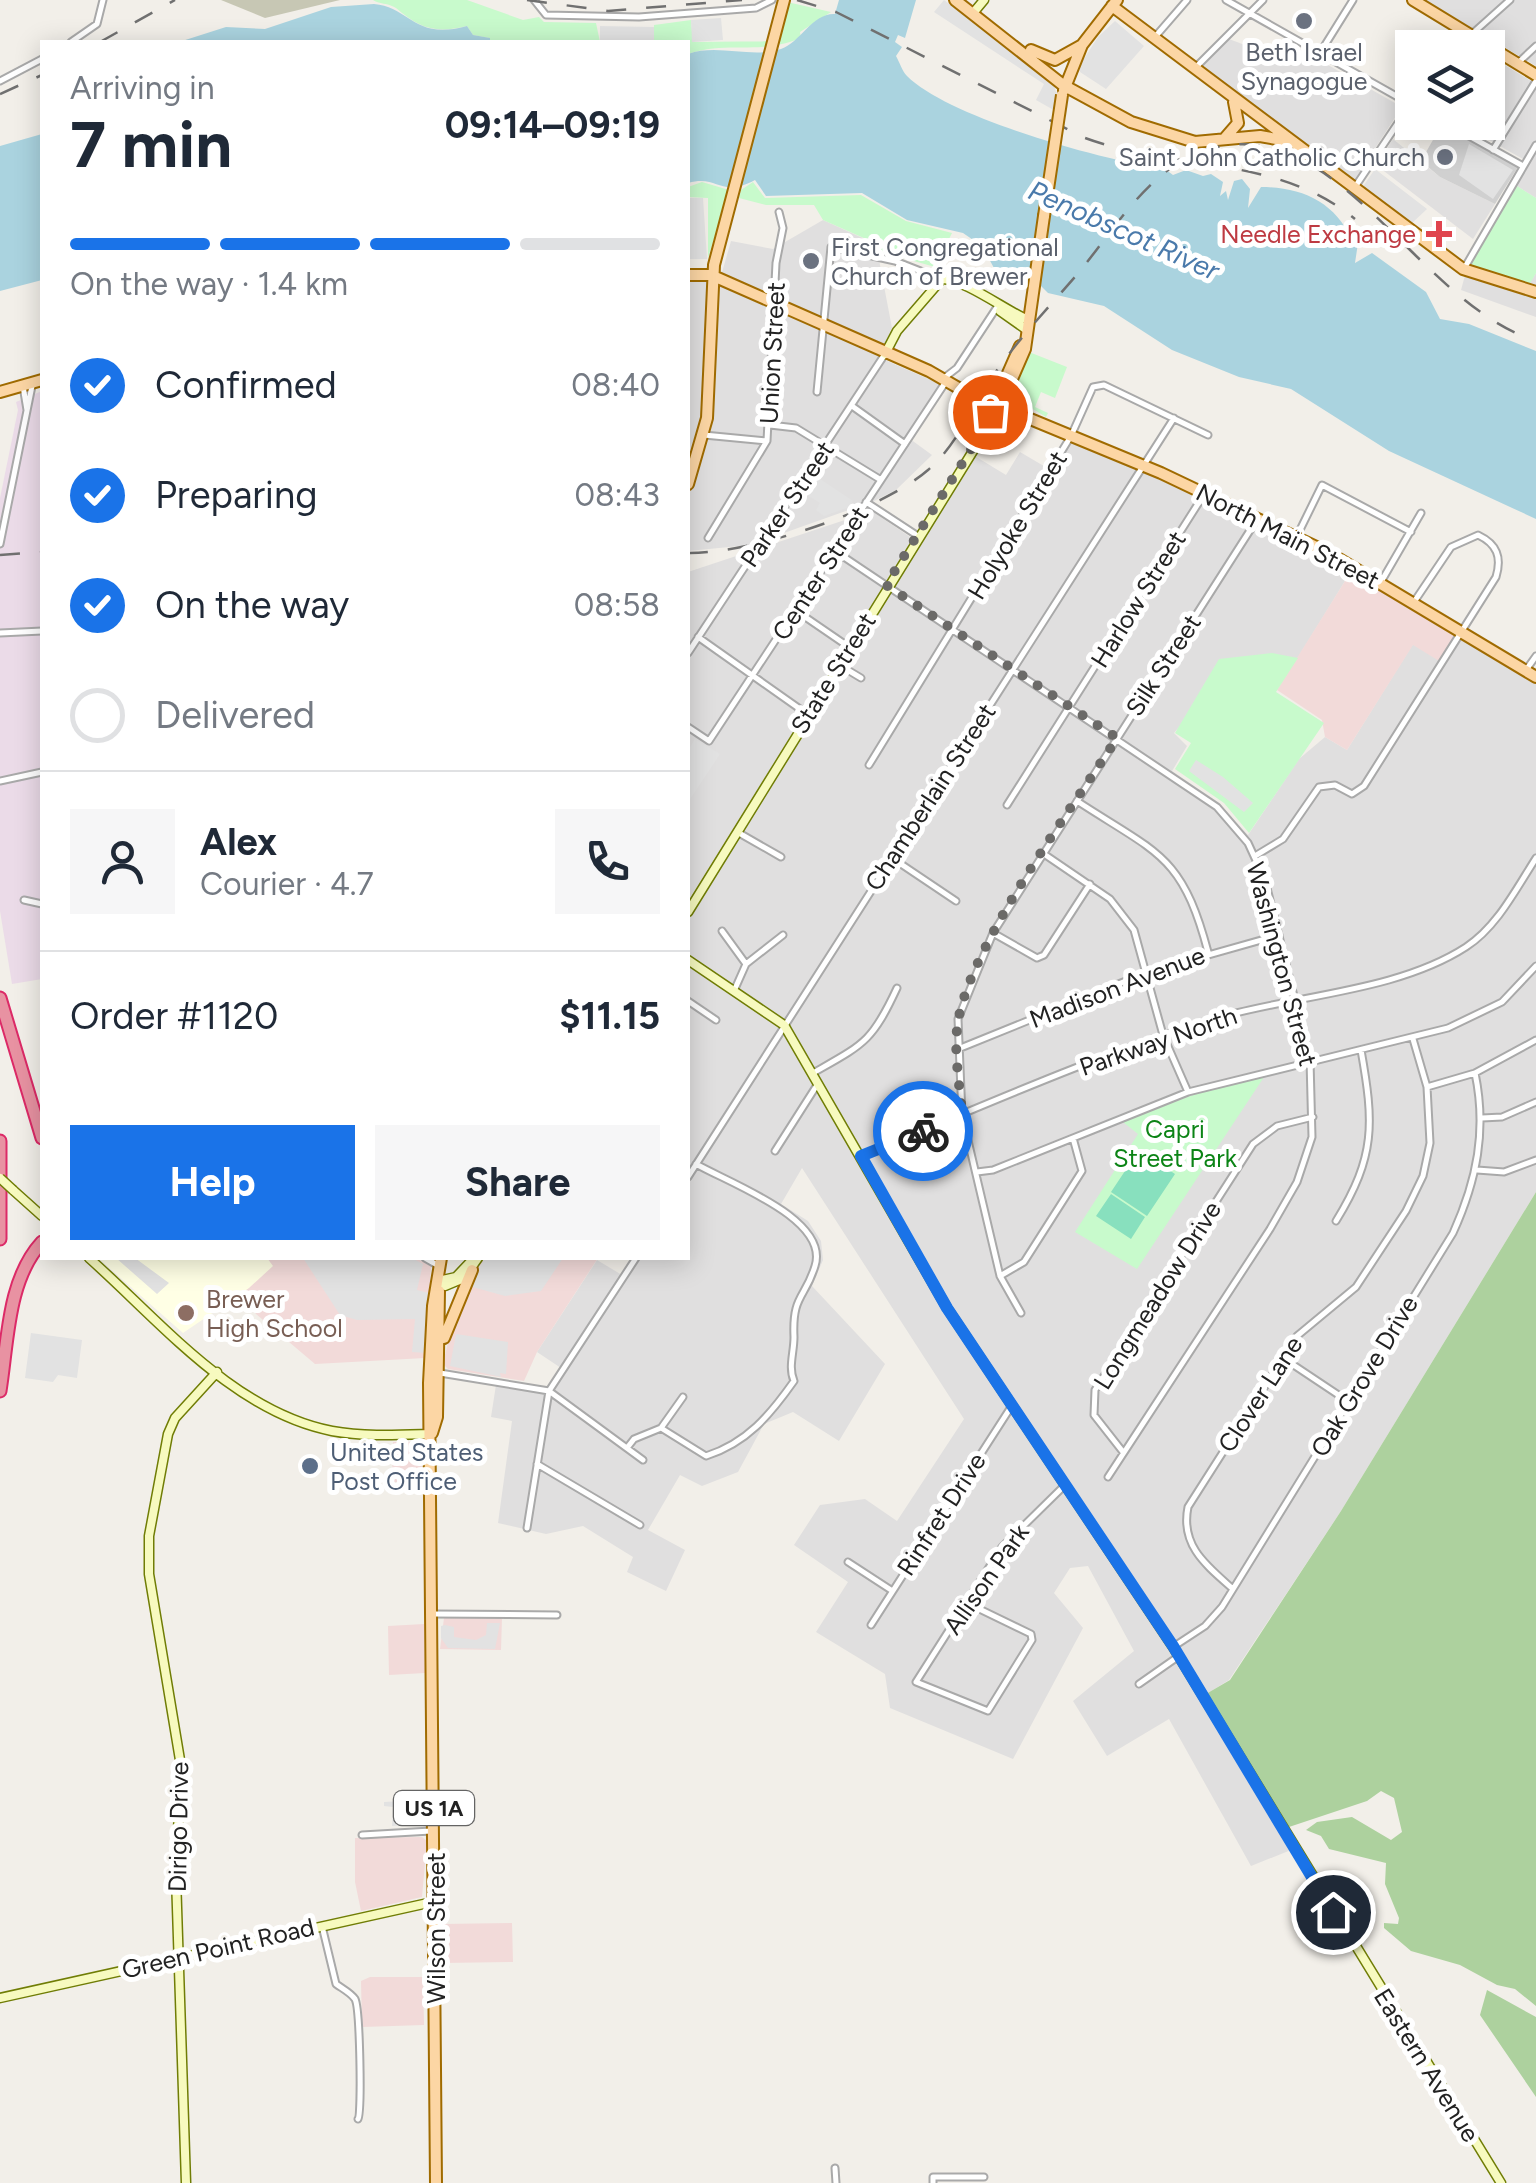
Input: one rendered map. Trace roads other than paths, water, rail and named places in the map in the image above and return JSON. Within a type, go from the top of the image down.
[{"type":"highway","points":[[0,998],[40,1131]]},
{"type":"highway","points":[[0,1141],[0,1239]]},
{"type":"highway","points":[[0,1391],[18,1284],[40,1246]]},
{"type":"main road","points":[[690,466],[704,436],[713,276],[784,0]]},
{"type":"main road","points":[[955,0],[978,6],[1064,91],[1138,125],[1192,142],[1270,136],[1297,146]]},
{"type":"main road","points":[[966,0],[1043,58],[1062,59],[1082,45]]},
{"type":"main road","points":[[1413,0],[1463,30]]},
{"type":"main road","points":[[1111,2],[1153,40],[1464,269],[1536,292]]},
{"type":"main road","name":"State Street","points":[[998,406],[1026,349],[1064,91],[1082,45],[1111,2]]},
{"type":"main road","points":[[1505,56],[1536,78]]},
{"type":"main road","points":[[1220,140],[1234,132],[1239,120],[1226,93]]},
{"type":"main road","points":[[690,275],[713,276]]},
{"type":"main road","name":"North Main Street","points":[[713,276],[998,406],[1204,493],[1381,582],[1531,674]]},
{"type":"main road","name":"State Street","points":[[998,406],[1028,325]]},
{"type":"main road","points":[[1012,384],[1025,415]]},
{"type":"main road","points":[[0,395],[30,385]]},
{"type":"main road","name":"Wilson Street","points":[[436,2183],[432,1434],[439,1365],[440,1262]]},
{"type":"main road","points":[[439,1365],[472,1270]]},
{"type":"street","points":[[74,40],[97,24],[102,15],[102,0]]},
{"type":"street","points":[[534,0],[539,11],[633,17],[759,7],[772,0]]},
{"type":"street","points":[[727,0],[727,10]]},
{"type":"street","points":[[1153,40],[1187,0]]},
{"type":"street","points":[[1226,0],[1395,95]]},
{"type":"street","points":[[1193,70],[1262,0]]},
{"type":"street","points":[[1320,53],[1353,0]]},
{"type":"street","points":[[1469,30],[1510,0]]},
{"type":"street","points":[[1517,64],[1536,46]]},
{"type":"street","points":[[0,81],[40,61]]},
{"type":"street","points":[[1493,150],[1536,78]]},
{"type":"street","points":[[1354,190],[1395,129]]},
{"type":"street","points":[[1478,140],[1523,166]]},
{"type":"street","points":[[1464,269],[1536,144]]},
{"type":"street","name":"Union Street","points":[[708,538],[767,441],[774,304],[784,228],[779,212]]},
{"type":"street","points":[[818,392],[830,248],[895,260],[959,282],[1028,325]]},
{"type":"street","points":[[885,354],[896,334],[942,279]]},
{"type":"street","name":"Center Street","points":[[690,728],[709,741],[944,380],[957,368],[997,307]]},
{"type":"street","name":"Parker Street","points":[[690,650],[885,354]]},
{"type":"street","points":[[0,544],[28,413],[30,385]]},
{"type":"street","name":"Holyoke Street","points":[[869,765],[1071,436],[1097,385],[1174,418]]},
{"type":"street","points":[[852,406],[905,444]]},
{"type":"street","name":"State Street","points":[[690,908],[998,406]]},
{"type":"street","points":[[1174,418],[1208,434]]},
{"type":"street","name":"Chamberlain Street","points":[[690,1174],[1174,418]]},
{"type":"street","points":[[770,425],[796,428],[881,480]]},
{"type":"street","points":[[704,436],[767,441]]},
{"type":"street","points":[[1296,538],[1322,485],[1411,532]]},
{"type":"street","name":"Harlow Street","points":[[1007,804],[1204,493]]},
{"type":"street","points":[[866,502],[918,536]]},
{"type":"street","points":[[1381,582],[1421,513]]},
{"type":"street","name":"Silk Street","points":[[1021,1313],[1000,1276],[962,1115],[958,1049],[963,1004],[993,932],[1257,519]]},
{"type":"street","points":[[1255,856],[1283,838],[1320,787],[1335,786],[1347,793],[1364,786],[1499,566],[1494,546],[1478,536],[1459,540],[1414,602]]},
{"type":"street","name":"Washington Street","points":[[834,550],[1218,807],[1255,856],[1279,935],[1310,1060],[1312,1137],[1297,1182],[1108,1477]]},
{"type":"street","points":[[796,610],[849,647]]},
{"type":"street","points":[[0,633],[40,631]]},
{"type":"street","points":[[698,638],[808,714]]},
{"type":"street","points":[[1531,674],[1536,656]]},
{"type":"street","points":[[838,664],[861,678]]},
{"type":"street","points":[[0,781],[40,772]]},
{"type":"street","points":[[1077,801],[1178,873],[1196,906],[1208,952]]},
{"type":"street","points":[[736,831],[781,857]]},
{"type":"street","points":[[1044,854],[1090,884],[1123,912],[1134,930],[1163,1035],[1188,1092]]},
{"type":"street","points":[[892,858],[956,901]]},
{"type":"street","name":"Parkway North","points":[[861,1156],[1163,1035],[1294,997],[1385,980],[1460,951],[1499,914],[1536,858]]},
{"type":"street","points":[[993,932],[1030,958],[1044,955],[1090,884]]},
{"type":"street","points":[[690,891],[697,896]]},
{"type":"street","points":[[24,900],[40,904]]},
{"type":"street","points":[[722,931],[746,964]]},
{"type":"street","points":[[734,991],[746,964],[784,935]]},
{"type":"street","name":"Madison Avenue","points":[[958,1049],[1148,972],[1279,935]]},
{"type":"street","name":"Eastern Avenue","points":[[690,961],[784,1024],[947,1308],[1173,1646],[1501,2183]]},
{"type":"street","points":[[977,1172],[1188,1092],[1310,1060],[1413,1040],[1502,1002],[1536,966]]},
{"type":"street","points":[[813,1072],[865,1044],[898,988]]},
{"type":"street","points":[[690,1002],[716,1020]]},
{"type":"street","name":"Clover Lane","points":[[1233,1589],[1199,1559],[1187,1538],[1188,1507],[1308,1323],[1356,1286],[1406,1211],[1423,1176],[1430,1143],[1427,1087],[1413,1040]]},
{"type":"street","points":[[1427,1087],[1475,1073],[1536,1040]]},
{"type":"street","points":[[1336,1220],[1364,1170],[1370,1145],[1370,1102],[1361,1050]]},
{"type":"street","name":"Oak Grove Drive","points":[[1173,1646],[1205,1626],[1233,1589],[1453,1232],[1477,1170],[1482,1118],[1475,1073]]},
{"type":"street","points":[[775,1152],[819,1082]]},
{"type":"street","points":[[1482,1118],[1502,1117],[1536,1102]]},
{"type":"street","name":"Longmeadow Drive","points":[[1123,1453],[1094,1415],[1095,1390],[1253,1144],[1277,1126],[1313,1117]]},
{"type":"street","points":[[1000,1276],[1024,1262],[1082,1171],[1073,1138]]},
{"type":"street","points":[[1477,1170],[1504,1172],[1536,1160]]},
{"type":"street","points":[[661,1428],[702,1455],[741,1442],[794,1382],[790,1371],[793,1307],[814,1269],[816,1240],[796,1218],[696,1164]]},
{"type":"street","points":[[0,1178],[40,1214]]},
{"type":"street","points":[[90,1260],[217,1372],[260,1404],[314,1426],[374,1436],[432,1434]]},
{"type":"street","points":[[438,1281],[456,1277],[474,1260]]},
{"type":"street","points":[[438,1281],[454,1284],[472,1270],[475,1260]]},
{"type":"street","points":[[527,1528],[550,1391],[635,1260]]},
{"type":"street","points":[[1283,1358],[1349,1402]]},
{"type":"street","points":[[439,1365],[550,1391],[642,1460]]},
{"type":"street","name":"Dirigo Drive","points":[[186,2183],[178,1957],[181,1766],[154,1621],[149,1536],[169,1432],[175,1418],[217,1372]]},
{"type":"street","points":[[627,1448],[634,1439],[661,1428],[683,1398]]},
{"type":"street","name":"Rinfret Drive","points":[[872,1625],[1012,1404]]},
{"type":"street","points":[[537,1464],[640,1525]]},
{"type":"street","name":"Allison Park","points":[[966,1603],[1031,1634],[1032,1640],[988,1710],[916,1682],[966,1603],[1016,1528],[1066,1484]]},
{"type":"street","points":[[848,1562],[891,1590]]},
{"type":"street","points":[[432,1614],[557,1615]]},
{"type":"street","points":[[1139,1684],[1179,1656]]},
{"type":"street","points":[[362,1835],[434,1831]]},
{"type":"street","name":"Green Point Road","points":[[0,1998],[436,1901]]},
{"type":"street","points":[[321,1924],[336,1984],[354,1996],[358,2008],[357,2078],[363,2102],[358,2119]]},
{"type":"street","points":[[836,2168],[836,2183]]},
{"type":"street","points":[[933,2183],[934,2176],[984,2177]]},
{"type":"water","name":"Penobscot River","points":[[839,0],[916,0],[905,38],[898,35],[895,42],[902,47],[896,56],[907,76],[928,92],[1029,135],[1165,169],[1173,175],[1186,170],[1203,176],[1211,174],[1223,182],[1220,196],[1226,191],[1228,200],[1234,181],[1242,179],[1250,189],[1248,208],[1261,187],[1290,190],[1315,199],[1336,216],[1358,243],[1355,263],[1372,253],[1426,292],[1440,319],[1469,324],[1536,351],[1536,519],[1389,451],[1291,389],[1239,377],[1172,350],[1104,306],[1048,293],[1031,276],[1015,277],[994,268],[982,246],[963,233],[907,220],[862,193],[766,196],[755,180],[734,187],[706,181],[690,183],[690,53],[711,50],[770,52],[788,45],[820,18],[835,14]]},
{"type":"water","points":[[386,6],[424,26],[467,26],[473,35],[490,40],[185,40],[226,27],[265,29],[331,7]]},
{"type":"water","points":[[40,135],[40,281],[0,291],[0,146]]},
{"type":"railway","points":[[104,40],[175,0]]},
{"type":"railway","points":[[527,0],[608,11],[742,0]]},
{"type":"railway","points":[[797,0],[836,12],[1085,138],[1293,184],[1325,198],[1355,219]]},
{"type":"railway","points":[[0,94],[40,76]]},
{"type":"railway","points":[[690,553],[745,546],[814,527],[879,500],[928,470],[956,437],[1013,349],[1140,196],[1183,160],[1215,148],[1237,144],[1260,146],[1304,161],[1364,206],[1453,290],[1518,334]]},
{"type":"railway","points":[[0,555],[40,552]]},
{"type":"place","name":"Beth Israel Synagogue","points":[[1304,21]]},
{"type":"place","name":"Saint John Catholic Church","points":[[1445,157]]},
{"type":"place","name":"Needle Exchange","points":[[1439,234]]},
{"type":"place","name":"First Congregational Church of Brewer","points":[[811,261]]},
{"type":"place","name":"Brewer High School","points":[[186,1313]]},
{"type":"place","name":"United States Post Office","points":[[310,1466]]},
{"type":"park label","name":"Capri Street Park","points":[[1175,1144]]}]
